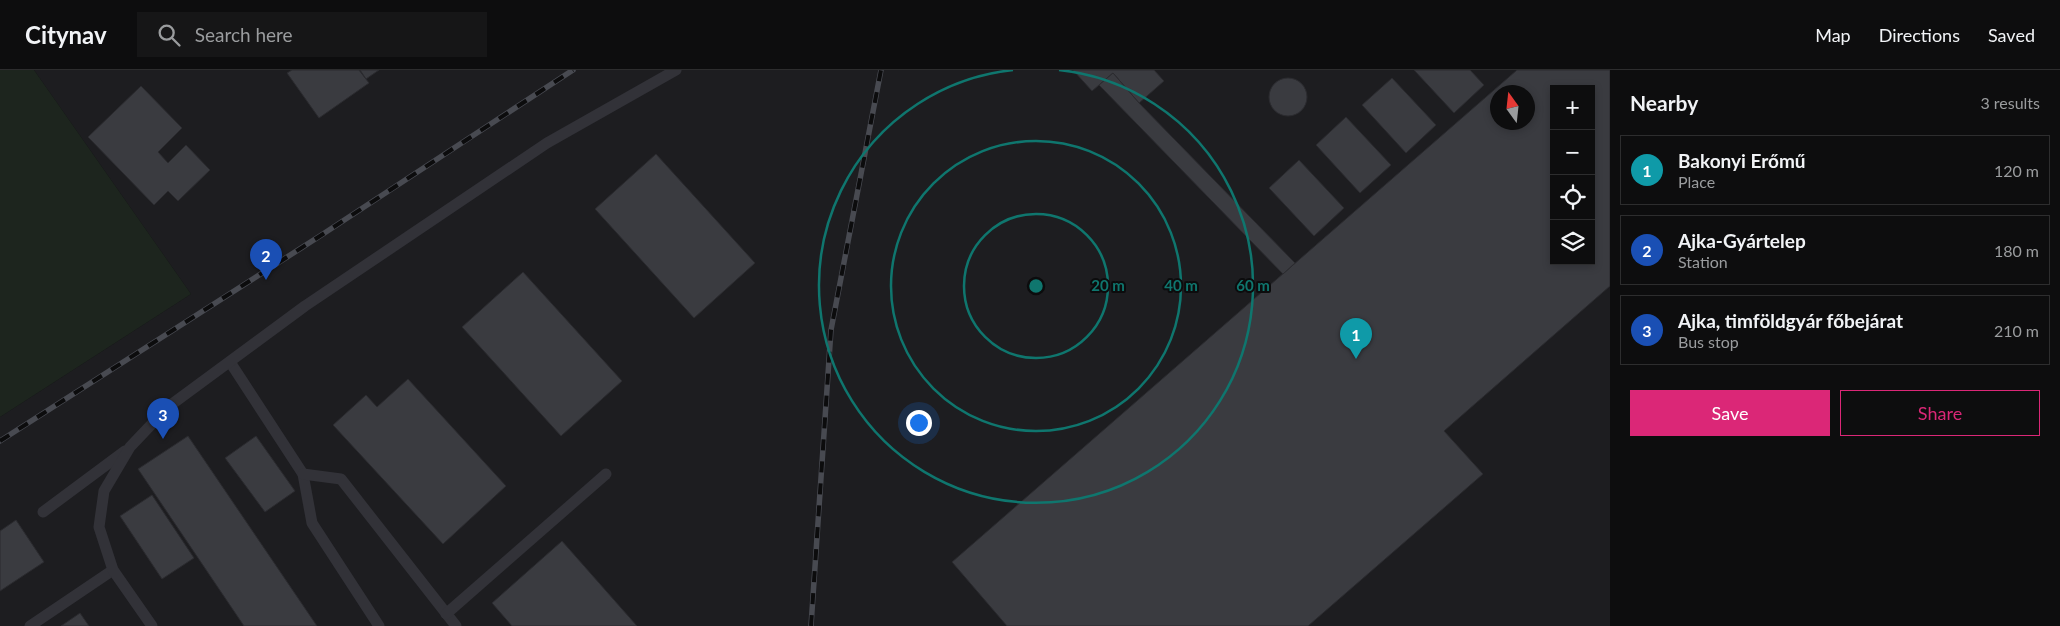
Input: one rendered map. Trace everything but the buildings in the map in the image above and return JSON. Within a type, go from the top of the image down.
[{"type":"lane","points":[[43,512],[130,447],[168,407],[305,306],[547,143],[676,70]]},
{"type":"lane","points":[[230,362],[304,474],[312,523],[379,626]]},
{"type":"lane","points":[[130,447],[104,491],[99,528],[113,570],[152,626]]},
{"type":"lane","points":[[304,474],[341,479],[456,626]]},
{"type":"lane","points":[[446,614],[606,474]]},
{"type":"lane","points":[[30,626],[113,570]]},
{"type":"shaded area","points":[[0,70],[34,70],[191,294],[0,417]]},
{"type":"shaded area","points":[[34,70],[1610,70],[1610,626],[0,626],[0,417],[191,294]]},
{"type":"railway","points":[[0,441],[323,234],[573,70]]},
{"type":"railway","points":[[811,626],[831,330],[881,70]]},
{"type":"place","name":"Ajka-Gyártelep","points":[[266,280]]},
{"type":"place","name":"Bakonyi Erőmű","points":[[1356,359]]},
{"type":"place","name":"Ajka, timföldgyár főbejárat","points":[[163,439]]}]
